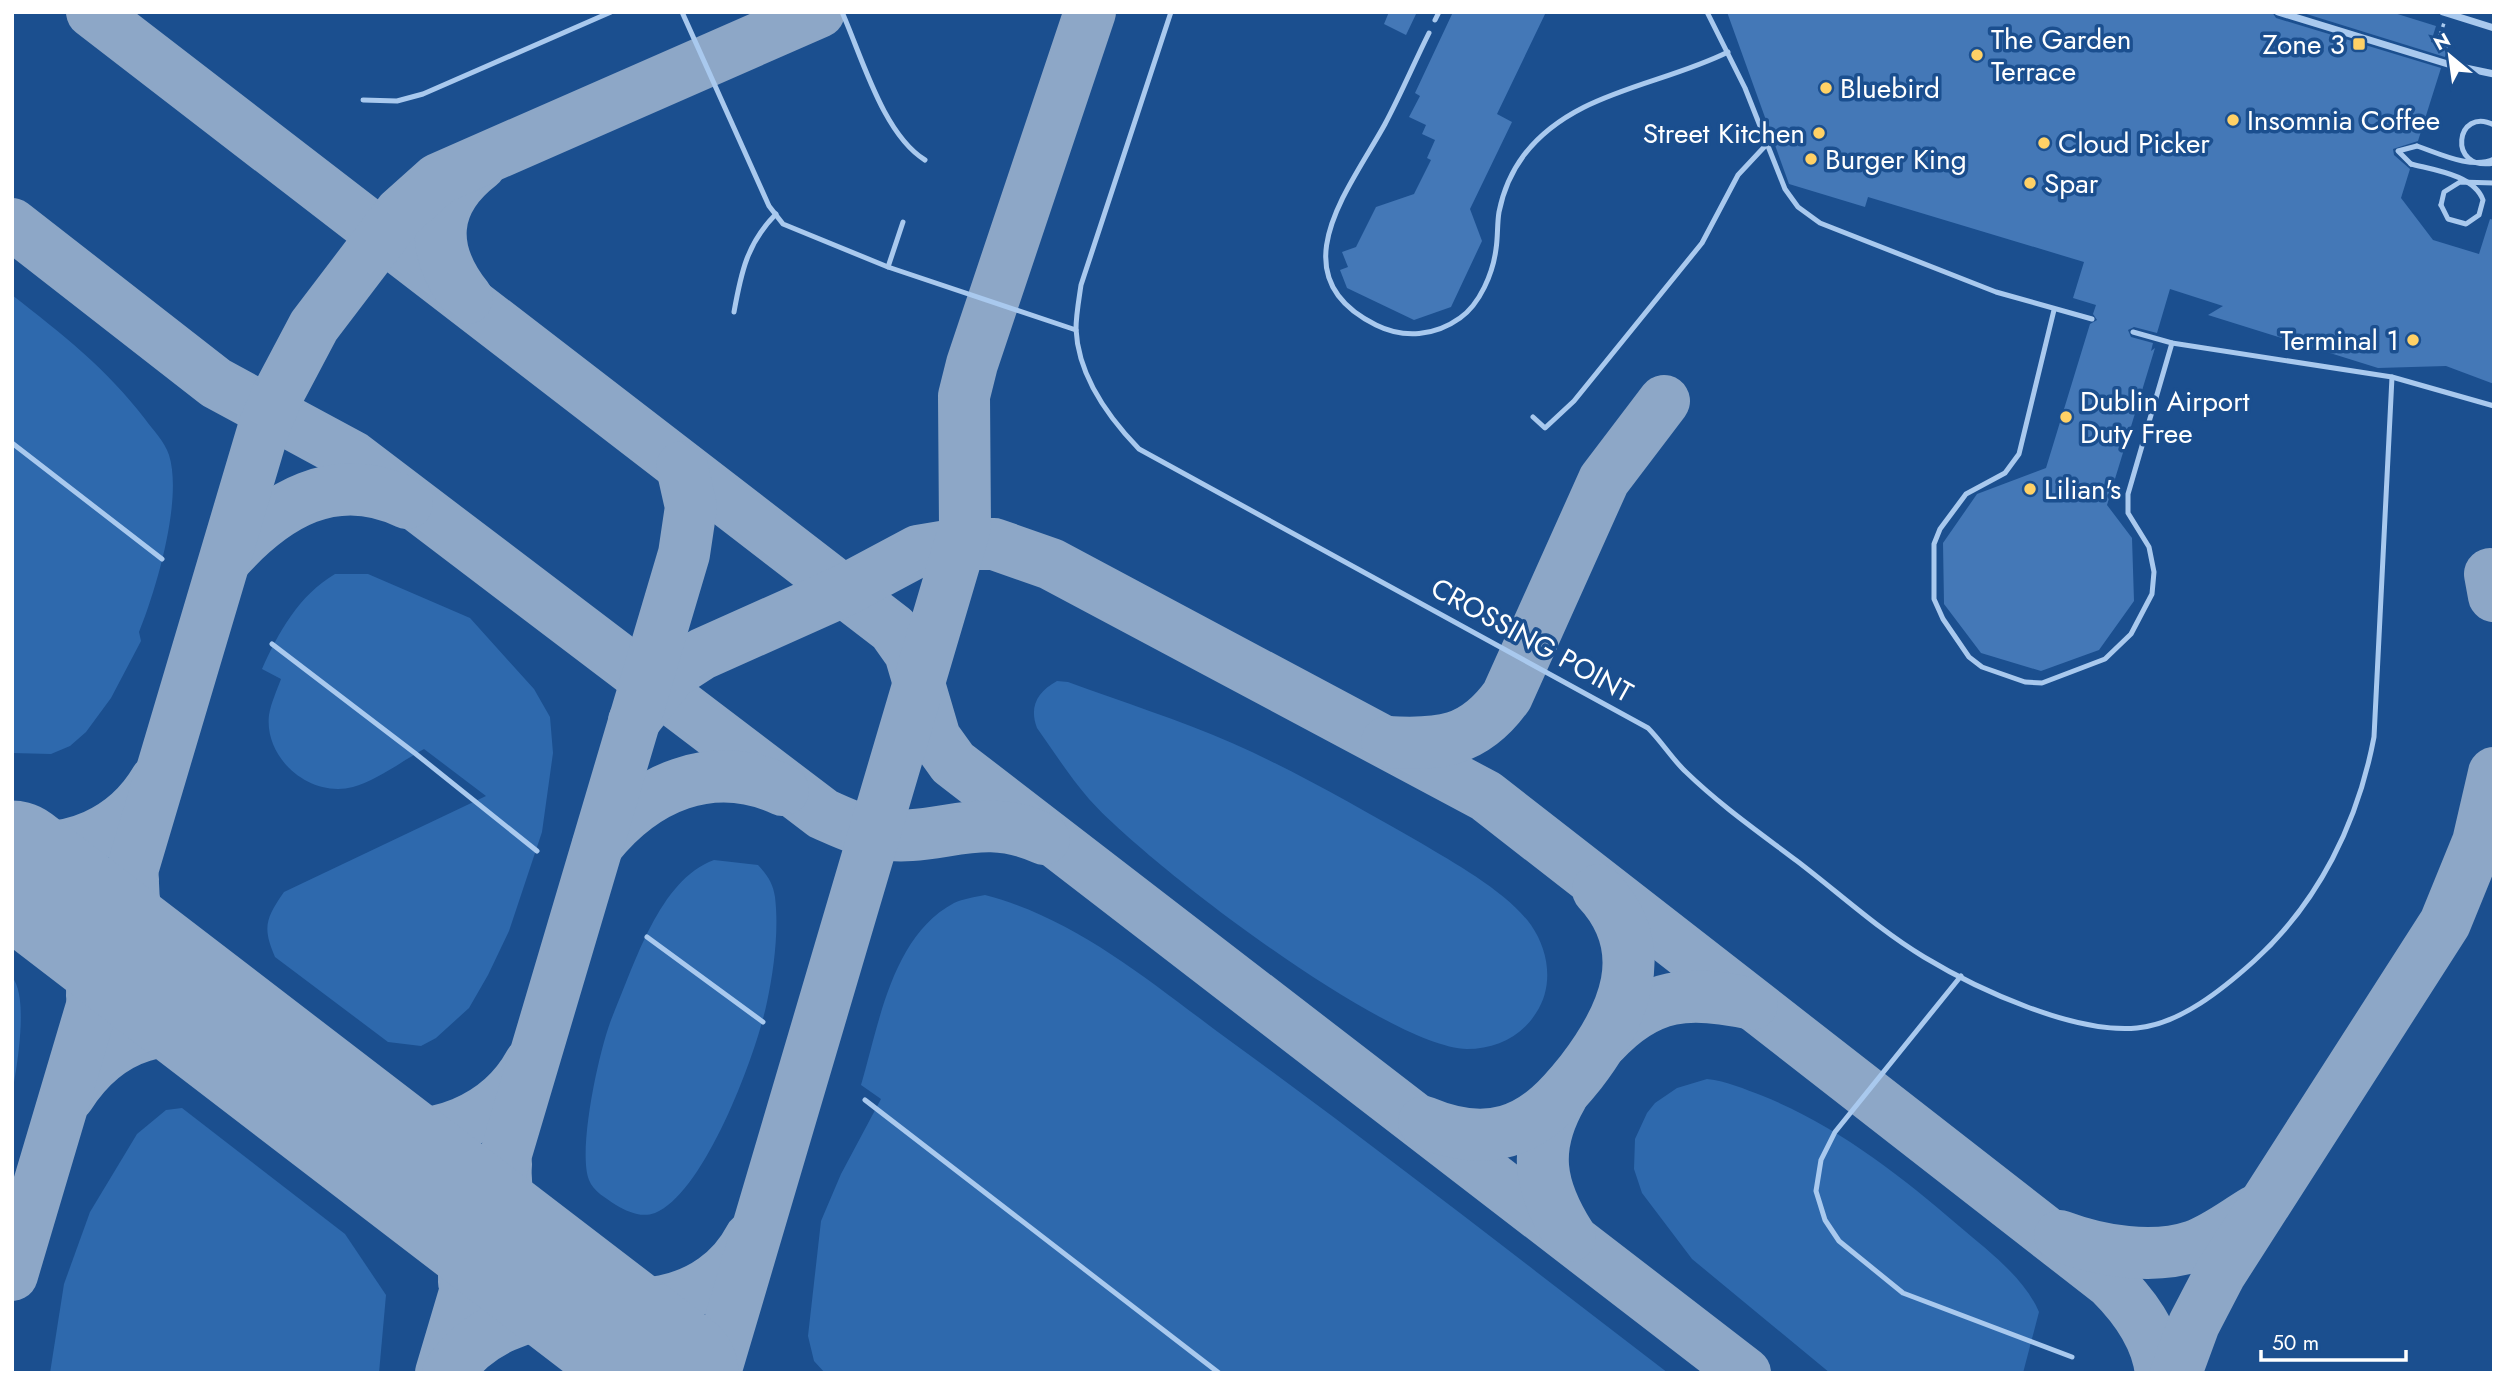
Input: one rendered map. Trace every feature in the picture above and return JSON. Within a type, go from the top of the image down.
[{"type":"street","points":[[2278,12],[2451,65],[2494,74]]},
{"type":"street","points":[[2443,12],[2494,28]]},
{"type":"lane","points":[[363,100],[397,101],[423,94],[611,12]]},
{"type":"lane","points":[[681,12],[734,130],[776,215],[783,223],[888,267],[1076,330],[1081,285],[1171,12]]},
{"type":"lane","points":[[842,12],[889,118],[902,141],[925,160]]},
{"type":"lane","points":[[1435,20],[1439,12]]},
{"type":"lane","points":[[1707,12],[1728,52],[1785,189],[1798,207],[1820,223],[1996,292],[2092,319]]},
{"type":"lane","points":[[1429,33],[1386,122],[1335,212],[1324,245],[1327,274],[1344,302],[1369,322],[1401,334],[1422,334],[1447,327],[1474,304],[1492,269],[1498,215],[1513,173],[1524,155],[1558,120],[1581,107],[1694,69],[1728,52]]},
{"type":"lane","points":[[2494,125],[2474,122],[2466,129],[2461,142],[2464,153],[2470,159],[2483,164],[2494,161]]},
{"type":"lane","points":[[1533,417],[1545,428],[1574,401],[1702,243],[1738,175],[1767,144]]},
{"type":"lane","points":[[2494,161],[2479,163],[2454,159],[2417,146],[2398,151],[2411,164],[2446,173],[2464,181],[2472,185],[2480,193],[2483,206],[2479,215],[2470,222],[2456,223],[2448,219],[2442,209],[2441,200],[2446,189],[2460,182],[2471,181],[2494,183]]},
{"type":"lane","points":[[733,312],[744,259],[761,230],[776,215]]},
{"type":"lane","points":[[888,267],[903,222]]},
{"type":"lane","points":[[2054,310],[2019,454],[2004,473],[1966,494],[1940,529],[1934,544],[1934,598],[1942,619],[1969,657],[1982,667],[2025,682],[2042,683],[2105,659],[2131,634],[2152,594],[2154,572],[2149,547],[2127,513],[2128,494],[2172,343]]},
{"type":"lane","name":"CROSSING POINT","points":[[1076,330],[1090,378],[1112,422],[1139,449],[1648,728],[1684,771],[1725,806],[1905,944],[1961,976]]},
{"type":"lane","points":[[2133,332],[2172,343],[2392,377],[2494,406]]},
{"type":"lane","points":[[2072,1357],[1903,1293],[1839,1241],[1825,1220],[1816,1191],[1821,1160],[1835,1132],[1961,976],[2060,1017],[2113,1029],[2139,1028],[2166,1021],[2213,994],[2273,944],[2296,916],[2351,821],[2361,795],[2374,737],[2392,377]]},
{"type":"lane","points":[[12,443],[162,559]]},
{"type":"lane","points":[[272,644],[537,851]]},
{"type":"lane","points":[[647,937],[763,1022]]},
{"type":"lane","points":[[865,1100],[1219,1373]]},
{"type":"shaded area","points":[[12,295],[83,352],[115,384],[165,445],[172,474],[173,496],[166,545],[139,632],[141,641],[111,698],[86,732],[70,746],[51,754],[12,753]]},
{"type":"shaded area","points":[[335,574],[368,574],[470,618],[534,689],[550,717],[553,753],[542,832],[509,931],[469,1008],[436,1038],[421,1046],[388,1042],[275,957],[268,938],[270,916],[284,892],[486,796],[424,749],[370,780],[353,787],[337,789],[306,781],[282,760],[269,731],[269,715],[281,679],[262,669],[275,642],[300,604]]},
{"type":"shaded area","points":[[1057,681],[1068,682],[1171,719],[1256,754],[1352,804],[1480,880],[1521,913],[1542,946],[1547,980],[1542,1003],[1536,1013],[1515,1035],[1487,1047],[1467,1049],[1430,1040],[1382,1018],[1327,986],[1269,947],[1160,864],[1118,828],[1082,791],[1037,728],[1035,720],[1036,701],[1044,690]]},
{"type":"shaded area","points":[[714,860],[758,865],[773,888],[776,936],[767,1002],[740,1085],[710,1151],[674,1200],[655,1213],[635,1214],[621,1208],[594,1188],[586,1166],[588,1123],[602,1049],[640,949],[664,904],[678,885],[695,870]]},
{"type":"shaded area","points":[[985,895],[1053,920],[1115,957],[1397,1165],[1668,1373],[825,1373],[814,1361],[808,1336],[821,1221],[841,1174],[881,1099],[861,1085],[882,1009],[902,959],[916,937],[933,918],[954,903]]},
{"type":"shaded area","points":[[12,977],[20,1000],[21,1016],[12,1093]]},
{"type":"shaded area","points":[[1707,1079],[1728,1083],[1763,1096],[1842,1137],[1913,1188],[2004,1265],[2024,1287],[2039,1312],[2023,1373],[1830,1373],[1692,1259],[1642,1193],[1634,1169],[1635,1139],[1647,1113],[1655,1103],[1677,1088]]},
{"type":"shaded area","points":[[182,1108],[345,1234],[386,1295],[379,1373],[50,1373],[64,1284],[90,1212],[137,1134],[166,1110]]},
{"type":"building","points":[[1389,12],[1417,12],[1406,35],[1384,24]]},
{"type":"building","points":[[1453,12],[1546,12],[1497,114],[1512,122],[1470,209],[1482,241],[1451,307],[1414,320],[1347,288],[1340,270],[1348,267],[1342,252],[1356,247],[1376,207],[1414,194],[1431,160],[1427,158],[1435,140],[1422,134],[1426,125],[1409,117],[1420,96],[1415,93]]},
{"type":"building","name":"Terminal 1","points":[[1727,12],[2272,12],[2276,18],[2441,68],[2418,141],[2393,149],[2394,155],[2410,169],[2401,198],[2433,240],[2479,254],[2490,219],[2494,220],[2494,384],[2446,366],[2378,368],[2208,315],[2223,306],[2170,289],[2157,333],[2134,327],[2128,330],[2131,337],[2153,343],[2151,351],[2155,348],[2107,505],[2132,538],[2134,601],[2099,650],[2041,671],[1981,653],[1944,604],[1943,543],[1977,494],[2046,468],[2090,324],[2097,320],[2093,314],[2096,305],[2073,298],[2084,262],[1868,197],[1865,207],[1789,184]]},
{"type":"building","points":[[2300,12],[2391,12],[2436,26],[2431,42],[2448,47],[2445,57]]},
{"type":"taxiway","points":[[92,12],[893,629],[910,653],[935,738],[953,763],[1745,1373]]},
{"type":"taxiway","points":[[12,1275],[264,427],[277,396],[314,326],[400,213],[438,179],[819,12]]},
{"type":"taxiway","points":[[715,1373],[965,527],[964,396],[972,364],[1090,12]]},
{"type":"taxiway","points":[[467,298],[446,262],[441,245],[441,228],[444,211],[452,195],[480,165]]},
{"type":"taxiway","points":[[12,224],[216,383],[353,457],[823,814],[874,833],[918,835],[998,827],[1020,830],[1044,839]]},
{"type":"taxiway","points":[[1387,742],[1424,743],[1455,737],[1469,732],[1495,711],[1507,696],[1604,480],[1664,401]]},
{"type":"taxiway","points":[[441,1373],[684,554],[691,507],[682,467]]},
{"type":"taxiway","points":[[226,559],[265,523],[286,508],[308,498],[331,491],[355,489],[380,493],[407,503]]},
{"type":"taxiway","points":[[634,721],[671,674],[702,654],[843,591],[918,551],[960,544],[994,544],[1051,564],[1486,796],[2111,1283],[2144,1324],[2155,1347],[2161,1373]]},
{"type":"taxiway","points":[[2490,574],[2494,596]]},
{"type":"taxiway","points":[[2176,1373],[2194,1324],[2220,1274],[2445,923],[2478,842],[2494,773]]},
{"type":"taxiway","points":[[598,845],[636,808],[681,784],[705,778],[730,777],[756,781],[783,790]]},
{"type":"taxiway","points":[[12,845],[55,847],[94,836],[129,813],[144,798],[156,780]]},
{"type":"taxiway","points":[[133,879],[133,895],[139,924],[157,963],[174,988]]},
{"type":"taxiway","points":[[1424,1122],[1465,1134],[1486,1135],[1507,1131],[1540,1115],[1581,1072],[1610,1028],[1627,982],[1629,959],[1625,936],[1615,913],[1598,890]]},
{"type":"taxiway","points":[[66,908],[86,950],[91,972],[92,996]]},
{"type":"taxiway","points":[[1603,1042],[1637,1013],[1672,999],[1709,997],[1752,1004]]},
{"type":"taxiway","points":[[69,1096],[85,1074],[103,1057],[143,1036],[188,1030],[238,1039]]},
{"type":"taxiway","points":[[318,1101],[372,1128],[418,1134],[462,1123],[483,1113],[517,1082],[530,1063]]},
{"type":"taxiway","points":[[1562,1096],[1546,1133],[1543,1167],[1551,1201],[1570,1236]]},
{"type":"taxiway","points":[[506,1164],[508,1196],[525,1246],[546,1273],[558,1283],[583,1295],[610,1302],[637,1304],[664,1301],[690,1293],[714,1280],[734,1261],[750,1238]]},
{"type":"taxiway","points":[[433,1188],[447,1209],[457,1232],[463,1256],[464,1282]]},
{"type":"taxiway","points":[[2060,1236],[2092,1246],[2127,1252],[2178,1250],[2218,1235],[2255,1211]]},
{"type":"taxiway","points":[[448,1373],[459,1359],[487,1335],[521,1320],[539,1315],[576,1315],[612,1326]]},
{"type":"taxiway","points":[[657,1361],[665,1373]]},
{"type":"runway","points":[[12,866],[673,1373]]},
{"type":"place","name":"Zone 3","points":[[2359,44]]},
{"type":"place","name":"The Garden Terrace","points":[[1977,55]]},
{"type":"place","name":"Bluebird","points":[[1826,88]]},
{"type":"place","name":"Insomnia Coffee","points":[[2233,120]]},
{"type":"place","name":"Street Kitchen","points":[[1819,133]]},
{"type":"place","name":"Cloud Picker","points":[[2044,143]]},
{"type":"place","name":"Burger King","points":[[1811,159]]},
{"type":"place","name":"Spar","points":[[2030,183]]},
{"type":"place","name":"Terminal 1","points":[[2413,340]]},
{"type":"place","name":"Dublin Airport Duty Free","points":[[2066,417]]},
{"type":"place","name":"Lilian's","points":[[2030,489]]}]
